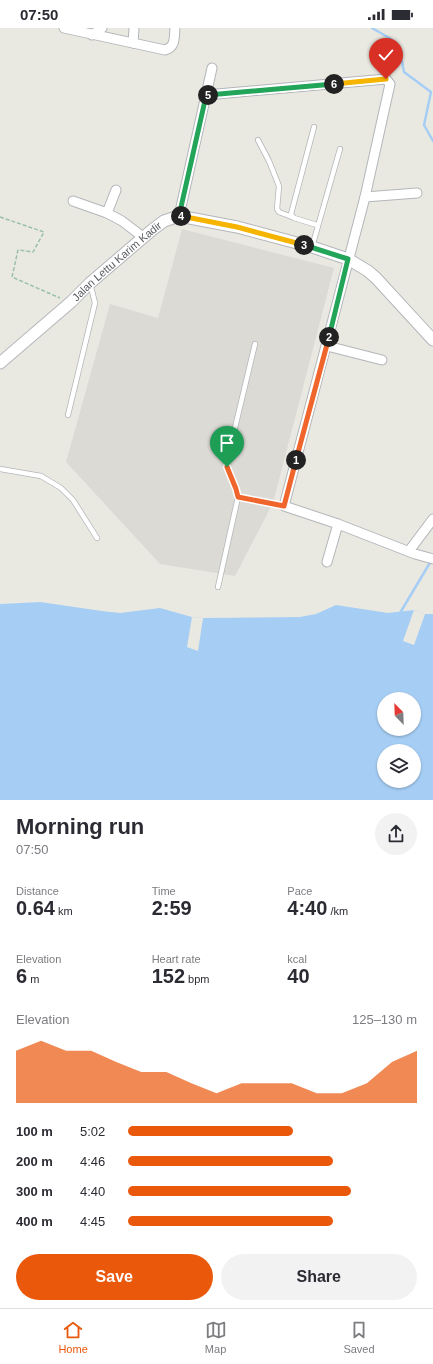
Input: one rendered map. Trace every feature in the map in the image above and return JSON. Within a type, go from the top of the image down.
[{"type":"street","points":[[64,28],[165,50],[173,44],[175,28]]},
{"type":"street","points":[[92,35],[102,28]]},
{"type":"street","points":[[133,43],[134,28]]},
{"type":"street","points":[[212,68],[179,216],[237,227],[312,247],[348,259],[363,267],[376,278],[433,340]]},
{"type":"street","points":[[206,96],[386,79],[390,84],[327,346],[284,506],[338,524],[429,558]]},
{"type":"street","points":[[108,213],[116,190]]},
{"type":"street","points":[[364,197],[416,193]]},
{"type":"street","points":[[73,201],[108,213],[122,221],[143,237]]},
{"type":"street","name":"Jalan Lettu Karim Kadir","points":[[0,363],[143,237],[164,221],[179,216]]},
{"type":"street","points":[[327,346],[382,360]]},
{"type":"street","points":[[409,551],[433,519]]},
{"type":"street","points":[[327,562],[338,524]]},
{"type":"lane","points":[[292,217],[291,212],[314,127]]},
{"type":"lane","points":[[258,140],[269,161],[279,186],[277,209],[280,212],[317,226]]},
{"type":"lane","points":[[312,247],[340,149]]},
{"type":"lane","points":[[68,415],[95,303],[90,283]]},
{"type":"lane","points":[[218,587],[238,497],[227,467],[227,461],[255,344]]},
{"type":"lane","points":[[0,469],[41,476],[61,488],[74,500],[97,538]]},
{"type":"lane","points":[[238,497],[284,506]]},
{"type":"path","points":[[0,217],[44,232],[33,252],[18,250],[12,277],[71,302]]},
{"type":"shaded area","points":[[182,229],[334,268],[273,503],[235,576],[160,564],[66,462],[110,304],[158,318]]},
{"type":"water","points":[[40,602],[120,613],[160,608],[192,617],[203,618],[300,617],[316,614],[336,605],[388,613],[414,610],[425,614],[433,614],[433,800],[0,800],[0,604]]},
{"type":"pier","points":[[414,610],[425,614],[414,645],[403,641]]},
{"type":"pier","points":[[192,617],[203,618],[198,651],[187,647]]},
{"type":"waterway","points":[[372,28],[391,39],[400,51],[404,72],[431,92],[424,125],[433,141]]},
{"type":"waterway","points":[[400,613],[431,561]]},
{"type":"route","points":[[227,467],[238,497],[284,506],[327,346],[348,259],[312,247],[237,227],[179,216],[206,96],[386,79]]}]
